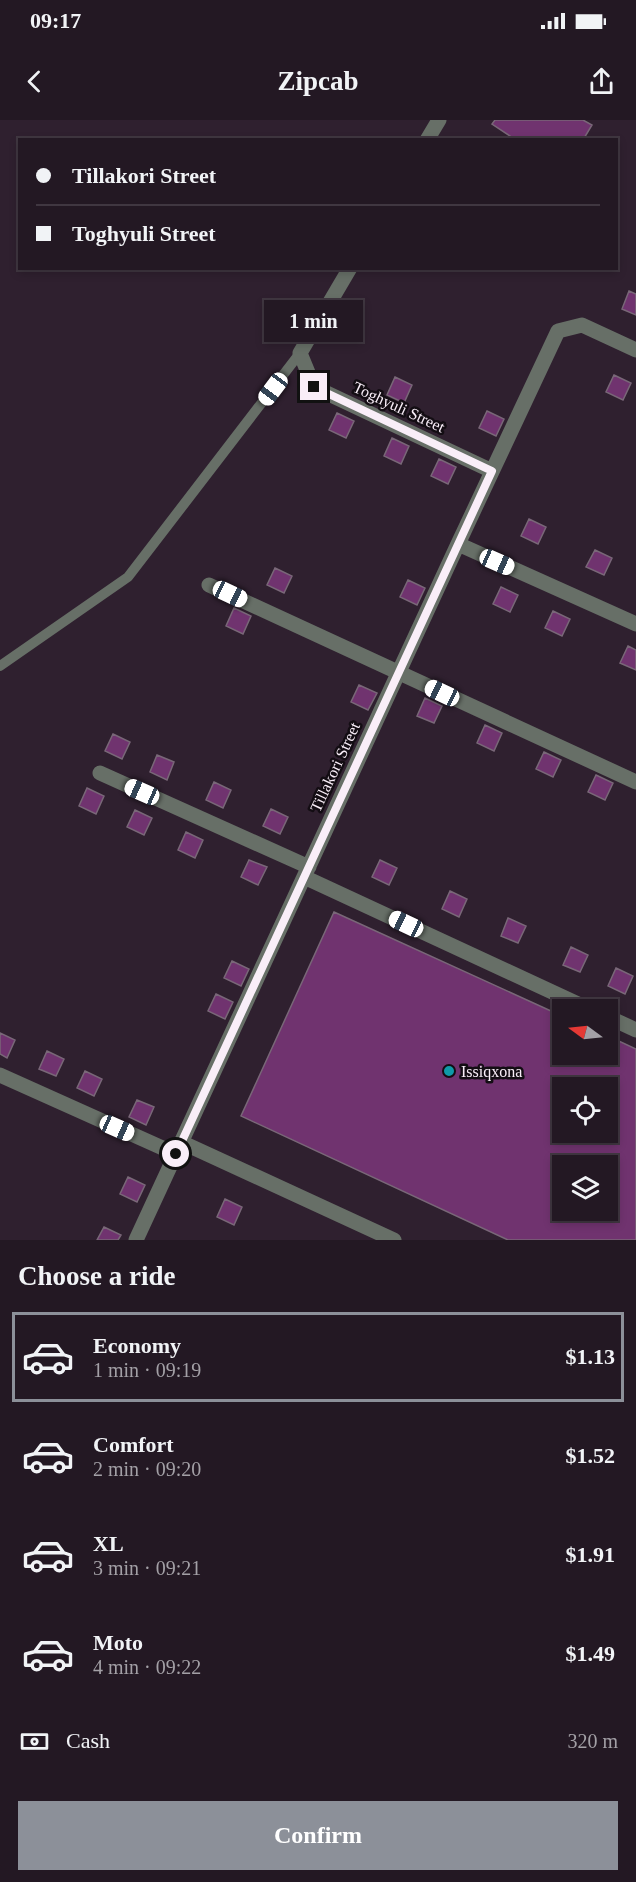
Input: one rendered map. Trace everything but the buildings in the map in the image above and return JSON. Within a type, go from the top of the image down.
[{"type":"street","points":[[429,138],[439,120]]},
{"type":"street","points":[[300,353],[349,270]]},
{"type":"street","name":"Tillakori Street","points":[[136,1240],[558,331],[582,325],[636,350]]},
{"type":"street","name":"Toghyuli Street","points":[[300,353],[314,387],[492,471]]},
{"type":"street","points":[[458,544],[636,624]]},
{"type":"street","points":[[209,585],[636,782]]},
{"type":"street","points":[[100,773],[568,999]]},
{"type":"street","points":[[618,1022],[636,1030]]},
{"type":"street","points":[[0,1075],[394,1240]]},
{"type":"lane","points":[[0,666],[128,577],[300,353]]},
{"type":"place","name":"Issiqxona","points":[[449,1071]]},
{"type":"route","points":[[176,1154],[492,471],[314,387]]}]
